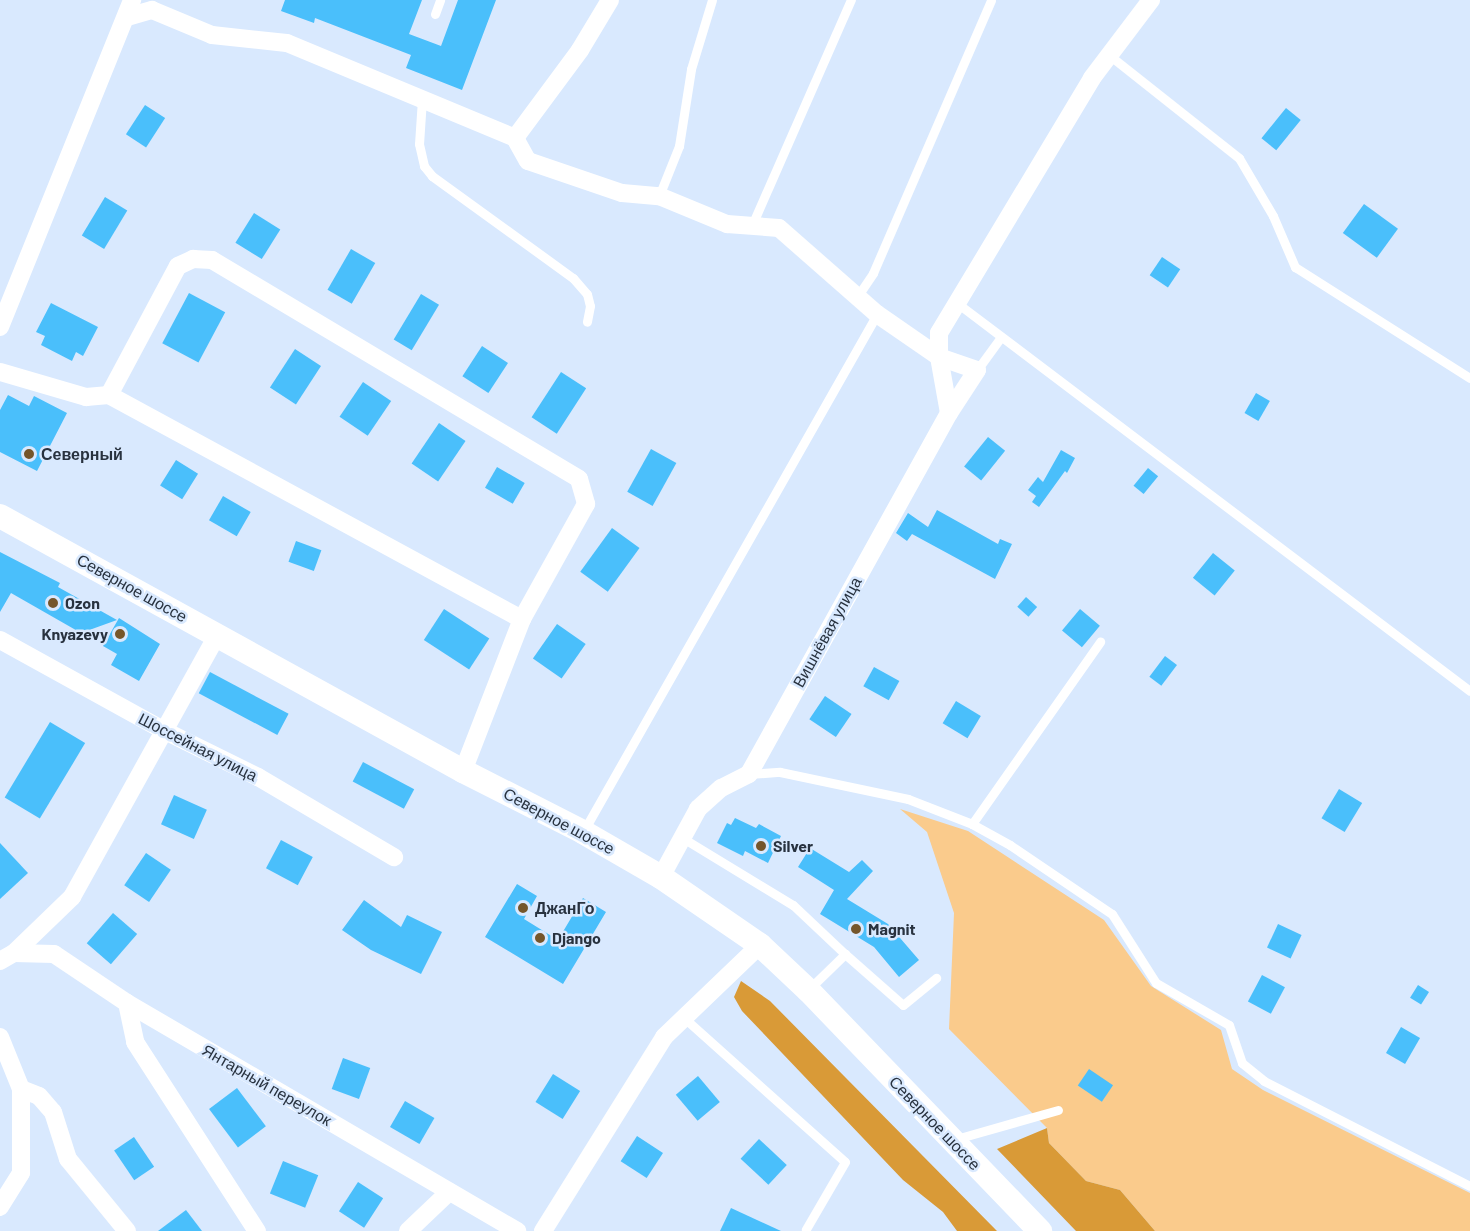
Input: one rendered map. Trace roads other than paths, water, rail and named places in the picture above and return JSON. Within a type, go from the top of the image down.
[{"type":"main road","name":"Северное шоссе","points":[[0,516],[463,771],[583,832],[661,878],[760,945],[808,990],[1040,1231]]},
{"type":"street","points":[[515,138],[568,67],[610,0]]},
{"type":"street","points":[[949,412],[939,357],[939,333],[1109,55],[1152,0]]},
{"type":"street","points":[[0,327],[129,9],[152,10],[212,35],[287,43],[515,138],[528,161],[622,194],[659,196],[727,224],[779,228],[877,314],[939,357],[977,370]]},
{"type":"street","points":[[109,395],[178,266],[193,259],[212,260],[579,479],[586,504],[522,619],[463,771]]},
{"type":"street","name":"Вишнёвая улица","points":[[749,774],[949,412],[977,370]]},
{"type":"street","points":[[0,372],[86,397],[109,395],[522,619]]},
{"type":"street","points":[[7,957],[72,897],[217,635]]},
{"type":"street","name":"Шоссейная улица","points":[[0,640],[165,731],[258,777],[394,857]]},
{"type":"street","points":[[661,878],[698,809],[721,788],[749,774]]},
{"type":"street","points":[[543,1231],[664,1037],[760,945]]},
{"type":"street","name":"Янтарный переулок","points":[[7,957],[54,954],[128,1003],[517,1231]]},
{"type":"street","points":[[128,1003],[135,1042],[257,1231]]},
{"type":"street","points":[[0,1037],[21,1089],[21,1173],[0,1206]]},
{"type":"street","points":[[21,1089],[39,1096],[53,1112],[68,1159],[127,1231]]},
{"type":"street","points":[[408,1231],[449,1191]]},
{"type":"lane","points":[[435,14],[440,0]]},
{"type":"lane","points":[[659,196],[679,146],[691,69],[712,0]]},
{"type":"lane","points":[[752,225],[851,0]]},
{"type":"lane","points":[[857,297],[873,273],[991,0]]},
{"type":"lane","points":[[1109,55],[1239,158],[1273,216],[1295,267],[1470,378]]},
{"type":"lane","points":[[422,99],[419,144],[424,166],[432,176],[573,278],[587,294],[590,306],[588,321]]},
{"type":"lane","points":[[957,303],[1470,691]]},
{"type":"lane","points":[[583,832],[877,314]]},
{"type":"lane","points":[[977,370],[1001,337]]},
{"type":"lane","points":[[972,824],[1100,642]]},
{"type":"lane","points":[[749,774],[780,772],[908,799],[972,824],[1010,845],[1112,914],[1156,983],[1228,1025],[1242,1063],[1264,1081],[1470,1186]]},
{"type":"lane","points":[[681,837],[793,905],[903,1005],[936,978]]},
{"type":"lane","points":[[808,990],[845,954]]},
{"type":"lane","points":[[683,1017],[844,1162],[806,1229]]},
{"type":"lane","points":[[951,1140],[1058,1110]]},
{"type":"place","name":"Северный","points":[[29,454]]},
{"type":"place","name":"Ozon","points":[[53,603]]},
{"type":"place","name":"Knyazevy","points":[[120,634]]},
{"type":"place","name":"Silver","points":[[761,846]]},
{"type":"place","name":"ДжанГо","points":[[523,908]]},
{"type":"place","name":"Magnit","points":[[856,929]]},
{"type":"place","name":"Django","points":[[540,938]]}]
